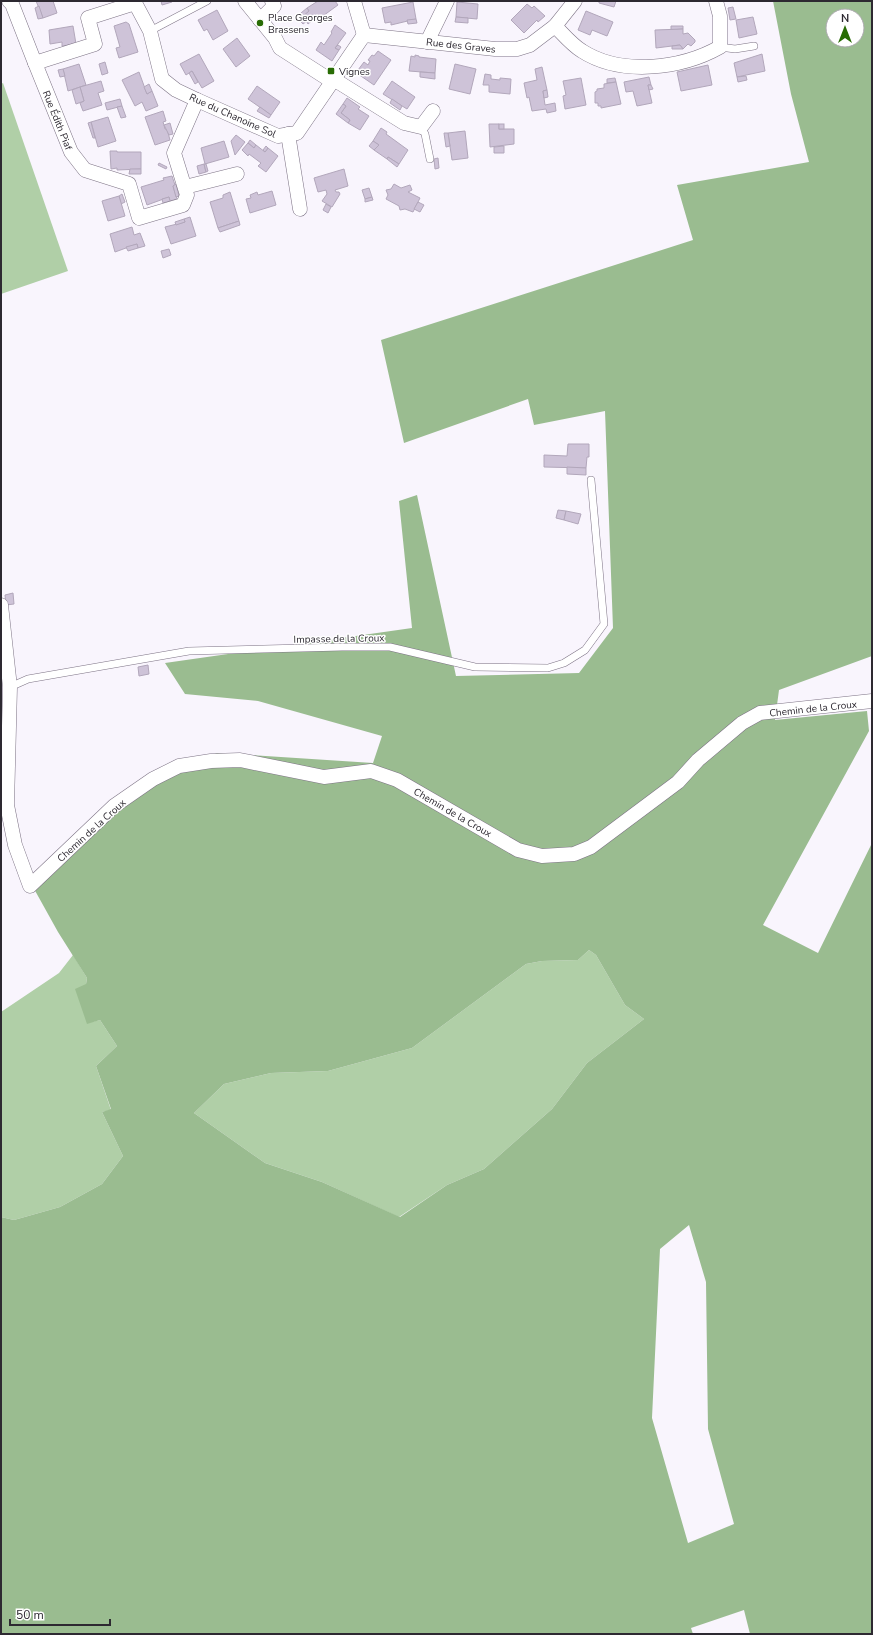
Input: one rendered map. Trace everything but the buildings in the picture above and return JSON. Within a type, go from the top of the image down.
[{"type":"street","points":[[9,1],[12,4],[35,63],[95,44],[88,18],[135,2]]},
{"type":"street","points":[[245,1],[275,38],[280,48],[404,123],[421,127],[433,112]]},
{"type":"street","points":[[260,20],[274,6],[272,1]]},
{"type":"street","points":[[354,1],[364,35]]},
{"type":"street","points":[[427,42],[447,1]]},
{"type":"street","name":"Rue des Graves","points":[[364,35],[495,49],[517,48],[530,44],[555,26],[575,1]]},
{"type":"street","points":[[555,26],[581,51],[606,62],[630,67],[660,66],[705,56],[720,47],[720,16],[716,1]]},
{"type":"street","name":"Rue du Chanoine Sol","points":[[135,2],[150,31],[162,79],[176,90],[278,136],[297,133],[364,35]]},
{"type":"street","name":"Rue Édith Piaf","points":[[35,63],[71,152],[85,170],[129,184],[139,218],[183,205],[188,195],[174,153],[197,100]]},
{"type":"street","points":[[288,134],[300,209]]},
{"type":"street","points":[[185,187],[237,174]]},
{"type":"street","points":[[1,606],[10,687]]},
{"type":"street","name":"Chemin de la Croux","points":[[10,687],[7,805],[15,845],[30,886],[114,806],[153,778],[179,766],[211,761],[240,760],[324,776],[371,771],[397,780],[518,850],[542,856],[574,854],[591,847],[678,782],[698,760],[742,723],[760,713],[872,702]]},
{"type":"lane","points":[[150,31],[207,1]]},
{"type":"lane","points":[[720,47],[735,49],[754,46]]},
{"type":"lane","points":[[421,127],[425,134],[430,159]]},
{"type":"lane","name":"Impasse de la Croux","points":[[10,687],[28,679],[189,651],[390,647],[475,667],[548,668],[564,663],[585,650],[604,624],[591,480]]},
{"type":"green space","points":[[773,1],[872,1],[872,656],[779,690],[775,720],[867,711],[869,731],[763,925],[818,953],[872,843],[872,1634],[750,1634],[744,1610],[691,1628],[693,1634],[1,1634],[1,1217],[14,1220],[60,1207],[102,1184],[123,1156],[102,1112],[111,1109],[96,1066],[117,1046],[100,1020],[87,1024],[75,989],[86,984],[87,978],[58,932],[33,887],[142,789],[217,753],[373,763],[382,736],[258,701],[185,694],[165,663],[412,628],[399,501],[417,495],[456,676],[579,673],[613,628],[605,411],[534,425],[528,399],[404,443],[381,340],[693,240],[677,185],[809,162],[791,94]],"holes":[[[589,950],[596,955],[625,1005],[644,1019],[587,1063],[552,1109],[484,1169],[447,1185],[400,1217],[322,1182],[265,1163],[194,1113],[224,1084],[271,1073],[328,1071],[412,1048],[526,964],[542,961],[578,960]],[[689,1225],[706,1282],[708,1429],[734,1524],[688,1543],[652,1418],[660,1249]]]},
{"type":"green space","points":[[3,83],[68,271],[1,294],[1,84]]},
{"type":"green space","points":[[589,950],[596,955],[625,1005],[644,1019],[587,1063],[552,1109],[484,1169],[447,1185],[399,1217],[322,1182],[265,1163],[194,1113],[224,1084],[271,1073],[328,1071],[412,1048],[526,964],[542,961],[578,960]]},
{"type":"green space","points":[[73,955],[87,978],[87,1023],[100,1020],[117,1046],[96,1066],[111,1110],[102,1112],[123,1156],[102,1184],[60,1207],[14,1220],[1,1217],[1,1012],[59,973]]},
{"type":"place","name":"Place Georges Brassens","points":[[260,23]]},
{"type":"place","name":"Vignes","points":[[331,71]]}]
